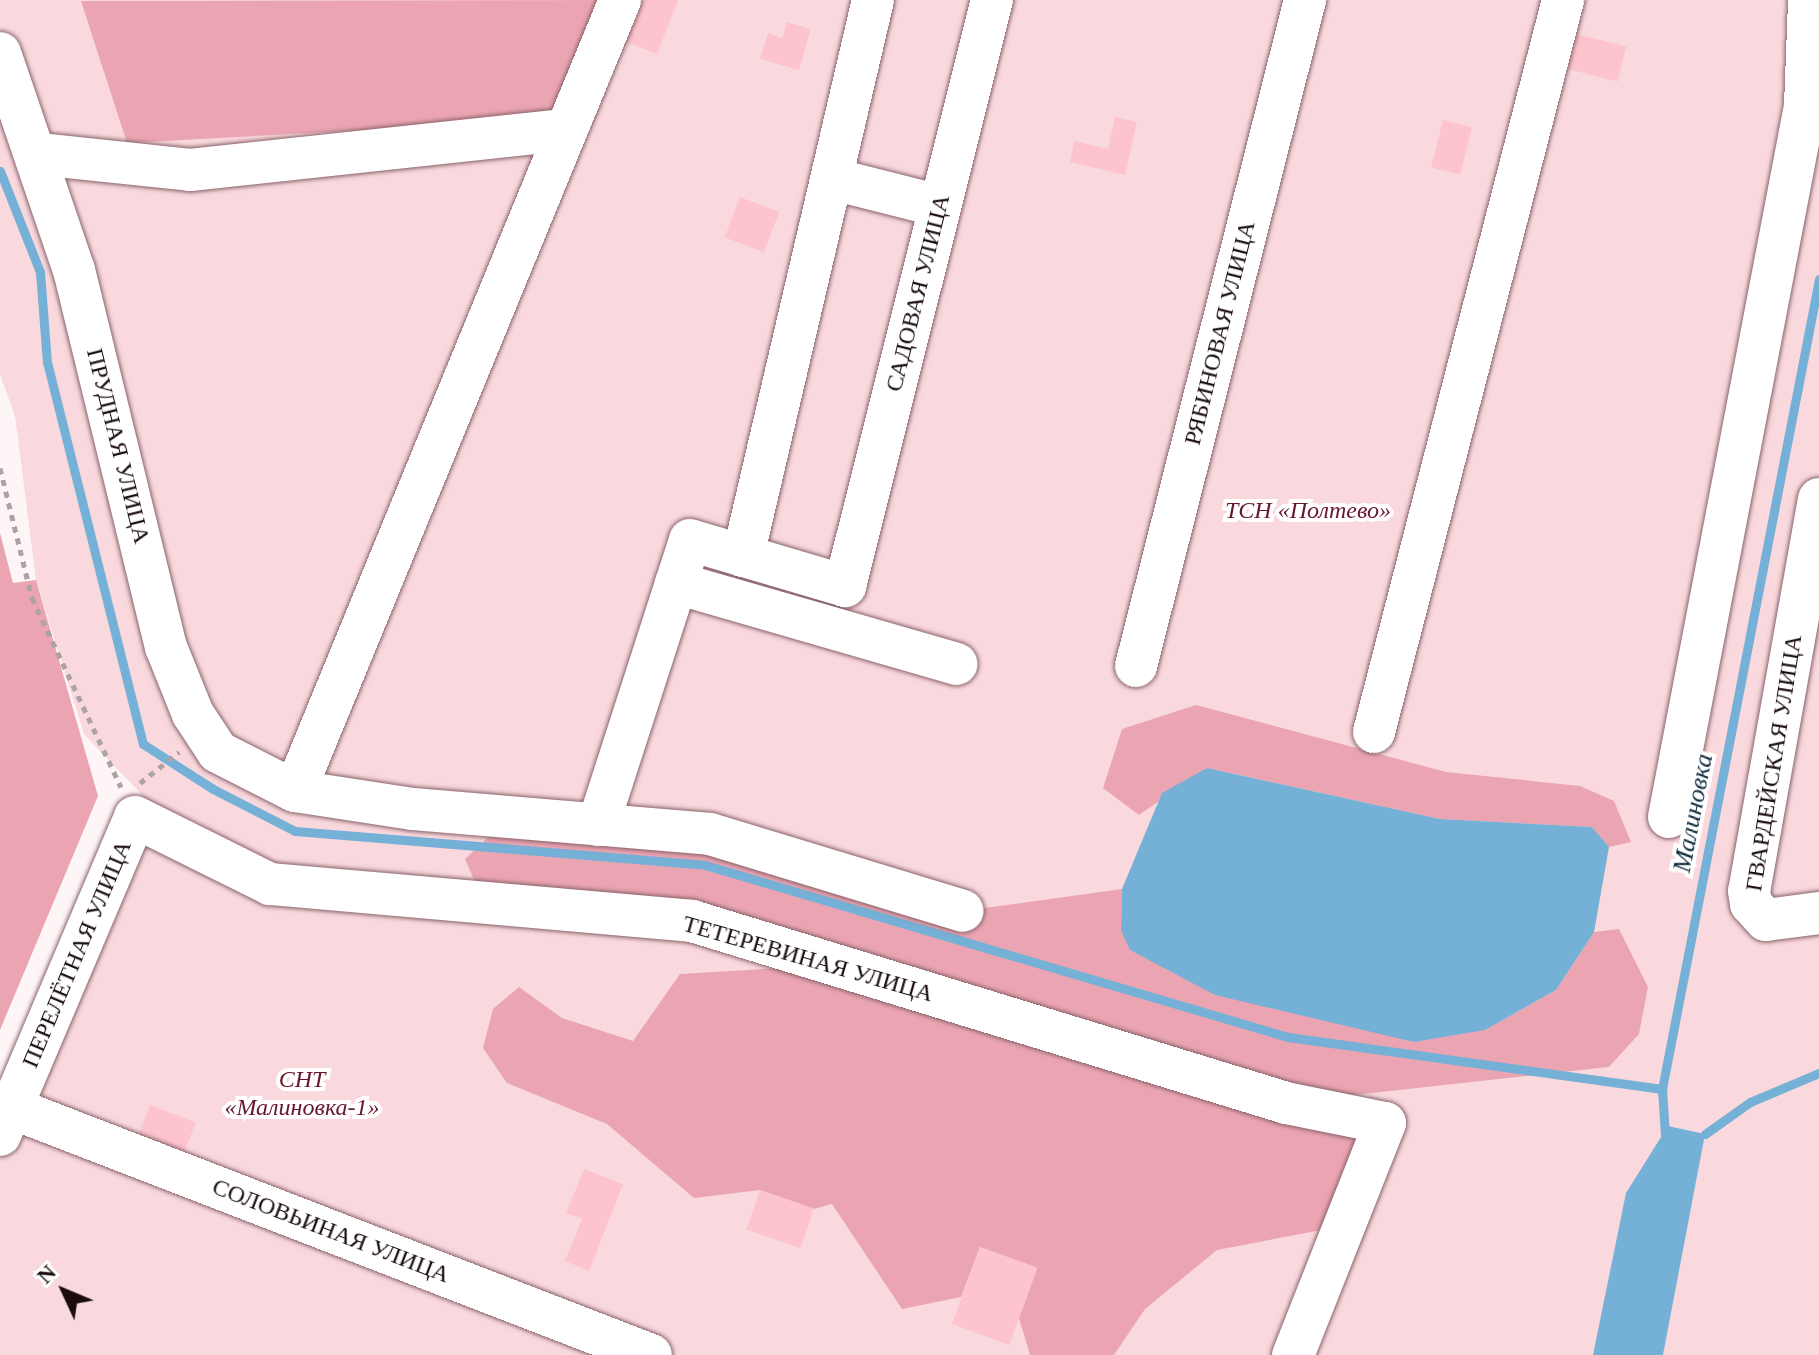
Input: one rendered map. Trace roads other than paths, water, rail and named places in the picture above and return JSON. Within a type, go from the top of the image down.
[{"type":"street","points":[[620,0],[295,791],[598,825],[710,834],[963,911]]},
{"type":"street","points":[[598,825],[690,540],[743,556],[873,0]]},
{"type":"street","name":"САДОВАЯ УЛИЦА","points":[[743,556],[845,586],[992,0]]},
{"type":"street","name":"РЯБИНОВАЯ УЛИЦА","points":[[1136,666],[1305,0]]},
{"type":"street","points":[[1374,732],[1563,0]]},
{"type":"street","points":[[1669,817],[1805,106],[1809,0]]},
{"type":"street","name":"ПРУДНАЯ УЛИЦА","points":[[0,53],[39,154],[166,647],[193,714],[218,752],[295,791]]},
{"type":"street","points":[[39,154],[190,170],[565,130]]},
{"type":"street","points":[[833,179],[940,206]]},
{"type":"street","name":"ГВАРДЕЙСКАЯ УЛИЦА","points":[[1819,499],[1749,891],[1756,915],[1766,920],[1819,913]]},
{"type":"street","points":[[676,583],[957,664]]},
{"type":"street","name":"ПЕРЕЛЁТНАЯ УЛИЦА","points":[[6,1121],[135,817]]},
{"type":"street","name":"ТЕТЕРЕВИНАЯ УЛИЦА","points":[[135,817],[270,884],[692,921],[1286,1103],[1385,1123],[1293,1355]]},
{"type":"street","name":"СОЛОВЬИНАЯ УЛИЦА","points":[[6,1121],[651,1355]]},
{"type":"water","points":[[1207,768],[1440,819],[1592,827],[1609,847],[1594,932],[1556,990],[1485,1030],[1414,1042],[1215,995],[1130,950],[1121,930],[1122,889],[1162,793]]},
{"type":"water","points":[[1668,1126],[1705,1134],[1663,1355],[1593,1355],[1626,1193]]},
{"type":"waterway","points":[[0,171],[40,272],[47,362],[143,744],[213,789],[295,831],[705,865],[1288,1037],[1662,1089]]},
{"type":"waterway","name":"Малиновка","points":[[1665,1135],[1662,1089],[1819,279]]},
{"type":"waterway","points":[[1705,1134],[1750,1102],[1819,1073]]},
{"type":"park label","name":"ТСН «Полтево»","points":[[1308,511]]},
{"type":"park label","name":"СНТ «Малиновка-1»","points":[[302,1094]]}]
